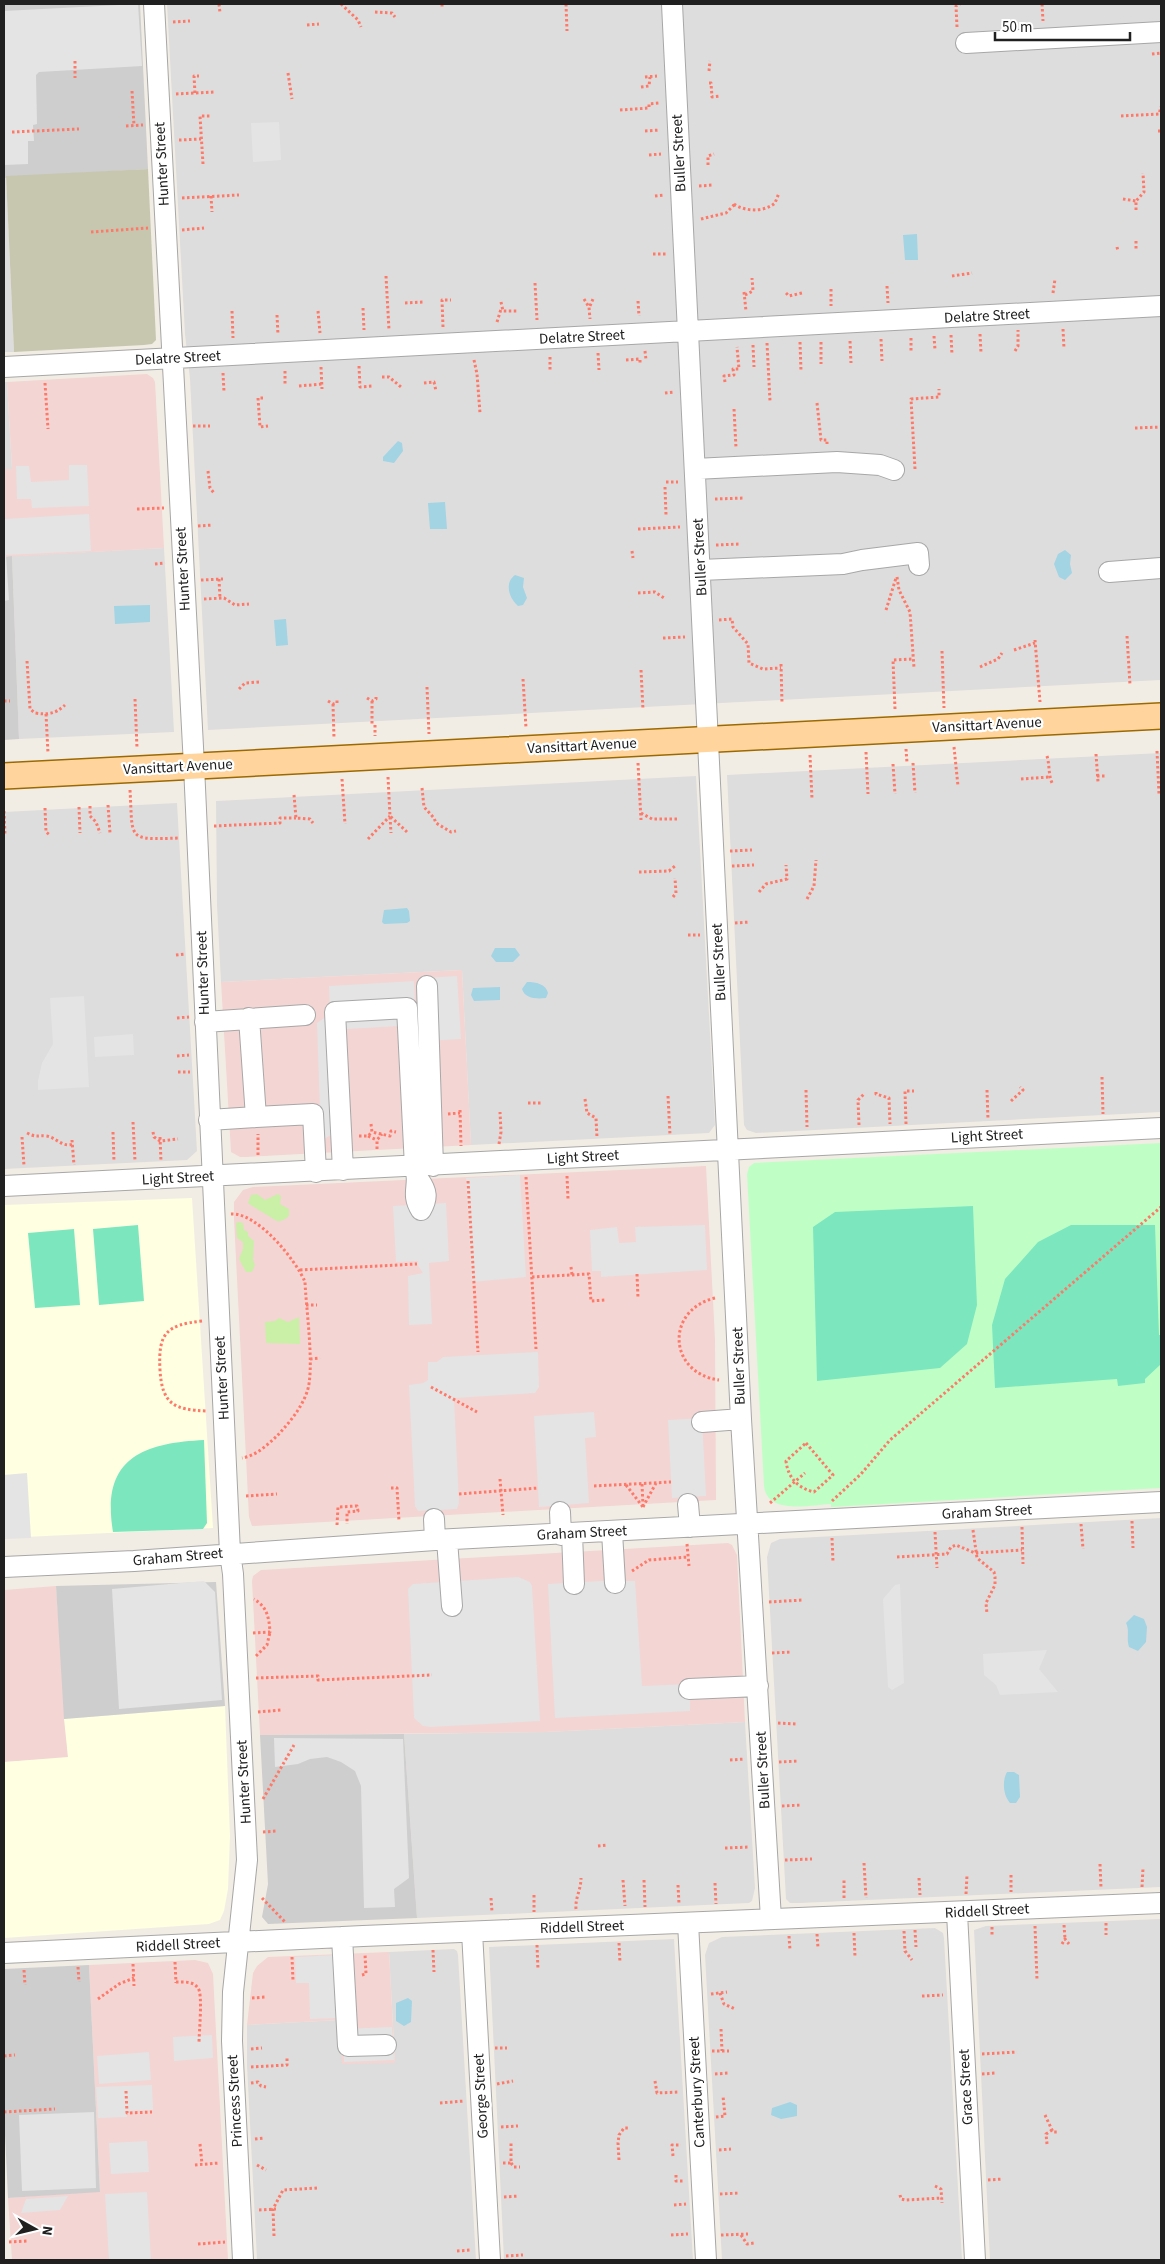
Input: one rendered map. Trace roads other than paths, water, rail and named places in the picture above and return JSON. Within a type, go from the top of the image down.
[{"type":"main road","name":"Vansittart Avenue","points":[[4,776],[1161,716]]},
{"type":"street","name":"Hunter Street","points":[[154,4],[194,766],[198,1019],[209,1120],[230,1553],[248,1745],[247,1860],[239,1942]]},
{"type":"street","name":"Buller Street","points":[[672,4],[710,739],[741,1419],[771,1919]]},
{"type":"street","points":[[962,36],[1161,32]]},
{"type":"street","name":"Delatre Street","points":[[4,368],[1161,306]]},
{"type":"street","points":[[695,469],[828,462],[880,465],[894,470]]},
{"type":"street","points":[[701,570],[843,564],[918,554],[910,567]]},
{"type":"street","points":[[1109,572],[1161,568]]},
{"type":"street","points":[[422,1171],[426,986]]},
{"type":"street","points":[[343,1170],[335,1012],[407,1008],[413,1136],[422,1171]]},
{"type":"street","points":[[198,1019],[305,1015]]},
{"type":"street","points":[[249,1018],[256,1117]]},
{"type":"street","points":[[209,1120],[313,1114],[316,1172]]},
{"type":"street","name":"Light Street","points":[[4,1186],[343,1170],[422,1171],[728,1149],[1161,1128]]},
{"type":"street","points":[[702,1422],[741,1419]]},
{"type":"street","name":"Graham Street","points":[[4,1567],[567,1534],[612,1532],[688,1535],[748,1524],[1161,1502]]},
{"type":"street","points":[[688,1504],[688,1535]]},
{"type":"street","points":[[560,1512],[567,1534],[574,1584]]},
{"type":"street","points":[[434,1519],[441,1540],[452,1606]]},
{"type":"street","points":[[612,1532],[615,1583]]},
{"type":"street","points":[[689,1689],[758,1686]]},
{"type":"street","name":"Riddell Street","points":[[4,1954],[342,1937],[368,1929],[472,1932],[683,1916],[771,1919],[961,1905],[1161,1903]]},
{"type":"street","name":"Grace Street","points":[[961,1905],[975,2260]]},
{"type":"street","name":"Canterbury Street","points":[[683,1916],[706,2260]]},
{"type":"street","name":"George Street","points":[[472,1932],[490,2255]]},
{"type":"street","points":[[342,1937],[348,2046],[386,2045]]},
{"type":"street","name":"Princess Street","points":[[239,1942],[233,1992],[232,2041],[243,2260]]},
{"type":"water","points":[[917,234],[918,260],[905,260],[903,235]]},
{"type":"water","points":[[398,441],[402,443],[403,451],[394,463],[383,461],[383,457]]},
{"type":"water","points":[[445,502],[447,529],[430,529],[428,503]]},
{"type":"water","points":[[1065,550],[1071,555],[1072,573],[1065,580],[1059,577],[1054,564],[1058,554]]},
{"type":"water","points":[[515,575],[524,578],[523,587],[527,598],[523,605],[518,606],[512,599],[509,590],[510,582]]},
{"type":"water","points":[[150,605],[150,622],[115,624],[114,606]]},
{"type":"water","points":[[286,619],[288,645],[276,646],[274,620]]},
{"type":"water","points":[[407,908],[410,921],[407,923],[384,924],[382,922],[384,910]]},
{"type":"water","points":[[495,948],[515,948],[520,955],[513,962],[496,962],[491,956]]},
{"type":"water","points":[[527,982],[537,983],[545,987],[548,993],[546,998],[535,998],[526,995],[522,989]]},
{"type":"water","points":[[500,987],[500,1000],[474,1001],[471,995],[473,988]]},
{"type":"water","points":[[1134,1615],[1144,1619],[1147,1627],[1146,1642],[1138,1651],[1129,1647],[1128,1644],[1126,1623]]},
{"type":"water","points":[[1007,1772],[1014,1772],[1019,1775],[1020,1797],[1016,1803],[1010,1803],[1005,1792],[1004,1780]]},
{"type":"water","points":[[408,1998],[412,2001],[411,2022],[404,2026],[396,2021],[396,2003]]},
{"type":"water","points":[[790,2102],[797,2105],[797,2116],[781,2119],[771,2115],[772,2108]]}]
